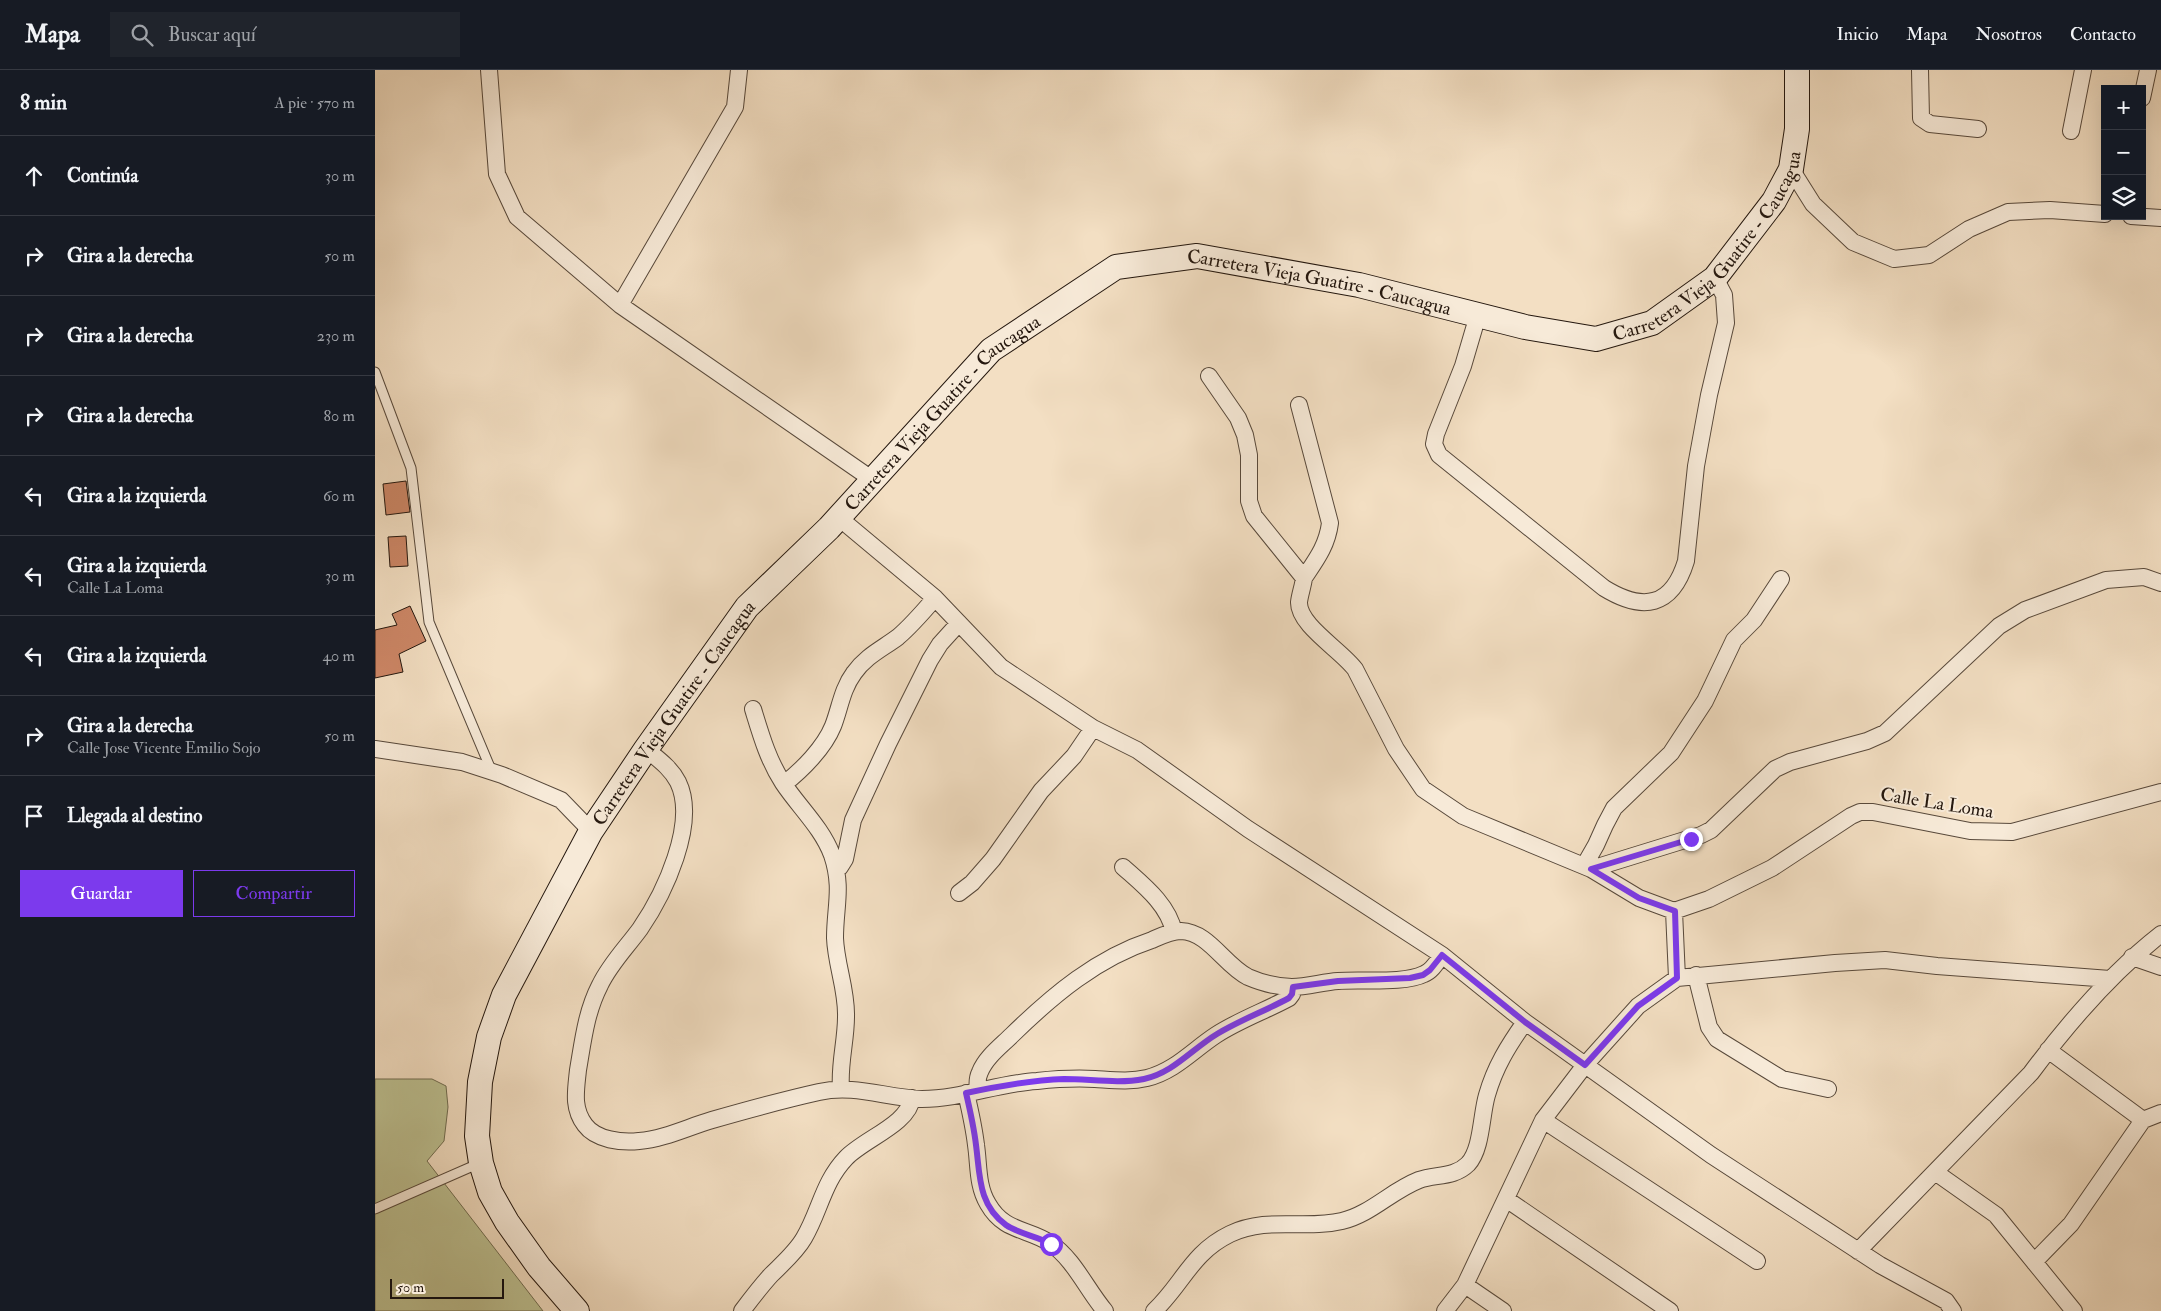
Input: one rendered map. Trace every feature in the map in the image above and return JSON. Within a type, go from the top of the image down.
[{"type":"main road","name":"Carretera Vieja Guatire - Caucagua","points":[[577,1311],[539,1267],[507,1222],[490,1192],[481,1162],[477,1136],[480,1082],[489,1037],[504,995],[591,831],[646,749],[747,607],[838,517],[991,350],[1115,267],[1197,256],[1359,285],[1525,327],[1596,338],[1652,323],[1715,278],[1774,201],[1791,169],[1797,129],[1797,70]]},
{"type":"street","points":[[489,70],[497,174],[517,216],[620,305],[873,480]]},
{"type":"street","points":[[620,305],[735,107],[739,70]]},
{"type":"street","points":[[1920,70],[1921,118],[1931,124],[1978,129]]},
{"type":"street","points":[[2071,131],[2083,70]]},
{"type":"street","points":[[2145,85],[2148,70]]},
{"type":"street","points":[[1791,169],[1813,204],[1853,242],[1894,259],[1929,255],[1969,229],[2007,212],[2050,210],[2101,214]]},
{"type":"street","points":[[2146,217],[2161,218]]},
{"type":"street","points":[[1478,315],[1463,366],[1436,434],[1434,444],[1439,455],[1604,588],[1627,600],[1653,601],[1668,594],[1673,588],[1682,573],[1686,561],[1691,500],[1699,449],[1726,323],[1724,295],[1715,278]]},
{"type":"street","points":[[1209,376],[1238,418],[1245,435],[1249,455],[1249,501],[1254,516],[1304,578]]},
{"type":"street","points":[[1299,405],[1330,523],[1324,549],[1304,578],[1299,601],[1304,619],[1347,658],[1355,669],[1395,748],[1423,789],[1463,816],[1588,868],[1639,898],[1675,911],[1677,978]]},
{"type":"street","points":[[838,517],[935,598],[1001,667],[1093,728],[1137,750],[1248,828],[1442,955],[1525,1022],[1711,1155],[1858,1251],[1947,1301],[1953,1311]]},
{"type":"street","points":[[1588,868],[1701,836],[1711,830],[1775,769],[1790,762],[1867,741],[1885,733],[1999,626],[2025,610],[2106,580],[2143,578],[2161,583]]},
{"type":"street","points":[[1588,868],[1614,808],[1671,753],[1705,701],[1734,640],[1753,620],[1781,579]]},
{"type":"street","points":[[784,784],[797,774],[827,738],[847,683],[860,664],[911,626],[935,598]]},
{"type":"street","points":[[836,869],[840,868],[845,859],[851,827],[859,806],[899,721],[930,660],[940,644],[959,623]]},
{"type":"street","points":[[753,709],[767,751],[784,784],[826,841],[836,869],[839,893],[836,950],[846,1017],[840,1064],[841,1088]]},
{"type":"street","points":[[959,893],[972,883],[993,859],[1041,791],[1074,756],[1093,728]]},
{"type":"street","points":[[375,749],[462,762],[492,772],[561,800],[591,831]]},
{"type":"street","points":[[646,749],[666,765],[677,781],[683,799],[685,817],[671,868],[655,904],[639,930],[607,972],[591,1005],[583,1034],[575,1091],[576,1106],[589,1130],[605,1137],[636,1141],[660,1137],[712,1120],[822,1091],[841,1088],[912,1098],[935,1098],[1036,1081],[1132,1080],[1153,1076],[1170,1069],[1231,1026],[1289,998],[1293,987]]},
{"type":"street","name":"Calle La Loma","points":[[1675,911],[1709,899],[1772,868],[1860,812],[1873,812],[1970,831],[2012,832],[2161,792]]},
{"type":"street","points":[[1123,867],[1160,903],[1172,922],[1174,932]]},
{"type":"street","points":[[1105,1311],[1059,1250],[1043,1239],[1008,1226],[997,1217],[987,1204],[979,1181],[972,1091],[985,1062],[1031,1016],[1061,990],[1109,958],[1139,944],[1174,932],[1193,934],[1202,938],[1237,970],[1248,977],[1271,984],[1293,987],[1338,981],[1410,978],[1423,975],[1430,970],[1442,955]]},
{"type":"street","points":[[1858,1251],[2031,1073],[2048,1050],[2110,979],[2132,957],[2161,934]]},
{"type":"street","points":[[2132,957],[2161,967]]},
{"type":"street","points":[[1445,1311],[1465,1285],[1543,1120],[1585,1065],[1638,1006],[1677,978],[1885,960],[1937,966],[2110,979]]},
{"type":"street","points":[[1696,975],[1709,1027],[1717,1039],[1782,1079],[1828,1089]]},
{"type":"street","points":[[1154,1311],[1166,1300],[1198,1257],[1209,1247],[1232,1233],[1252,1227],[1275,1224],[1343,1221],[1369,1211],[1413,1183],[1430,1177],[1447,1175],[1461,1169],[1467,1164],[1476,1149],[1487,1096],[1500,1059],[1525,1022]]},
{"type":"street","points":[[2048,1050],[2143,1120]]},
{"type":"street","points":[[742,1311],[803,1240],[823,1193],[836,1170],[857,1148],[900,1119],[911,1104],[912,1098]]},
{"type":"street","points":[[2034,1262],[2071,1224],[2143,1120],[2161,1113]]},
{"type":"street","points":[[1543,1120],[1757,1261]]},
{"type":"street","points":[[1935,1172],[1996,1215],[2074,1311]]},
{"type":"street","points":[[1506,1200],[1670,1311]]},
{"type":"street","points":[[1465,1285],[1503,1311]]},
{"type":"lane","points":[[375,372],[411,468],[429,622],[492,772]]},
{"type":"lane","points":[[375,1209],[481,1162]]},
{"type":"green space","points":[[375,1079],[432,1079],[446,1086],[448,1107],[444,1141],[427,1161],[543,1311],[375,1311]]},
{"type":"building","points":[[406,481],[410,512],[386,515],[383,484]]},
{"type":"building","points":[[406,536],[408,566],[390,567],[388,537]]},
{"type":"building","points":[[410,606],[426,641],[399,654],[403,672],[375,678],[375,630],[397,625],[392,614]]},
{"type":"route","points":[[1051,1244],[1043,1239],[1008,1226],[997,1217],[987,1204],[979,1181],[976,1145],[966,1093],[1010,1083],[1061,1079],[1132,1080],[1153,1076],[1178,1064],[1215,1035],[1289,998],[1293,987],[1338,981],[1410,978],[1423,975],[1430,970],[1442,955],[1525,1022],[1585,1065],[1638,1006],[1677,978],[1675,911],[1639,898],[1591,869],[1691,839]]}]
